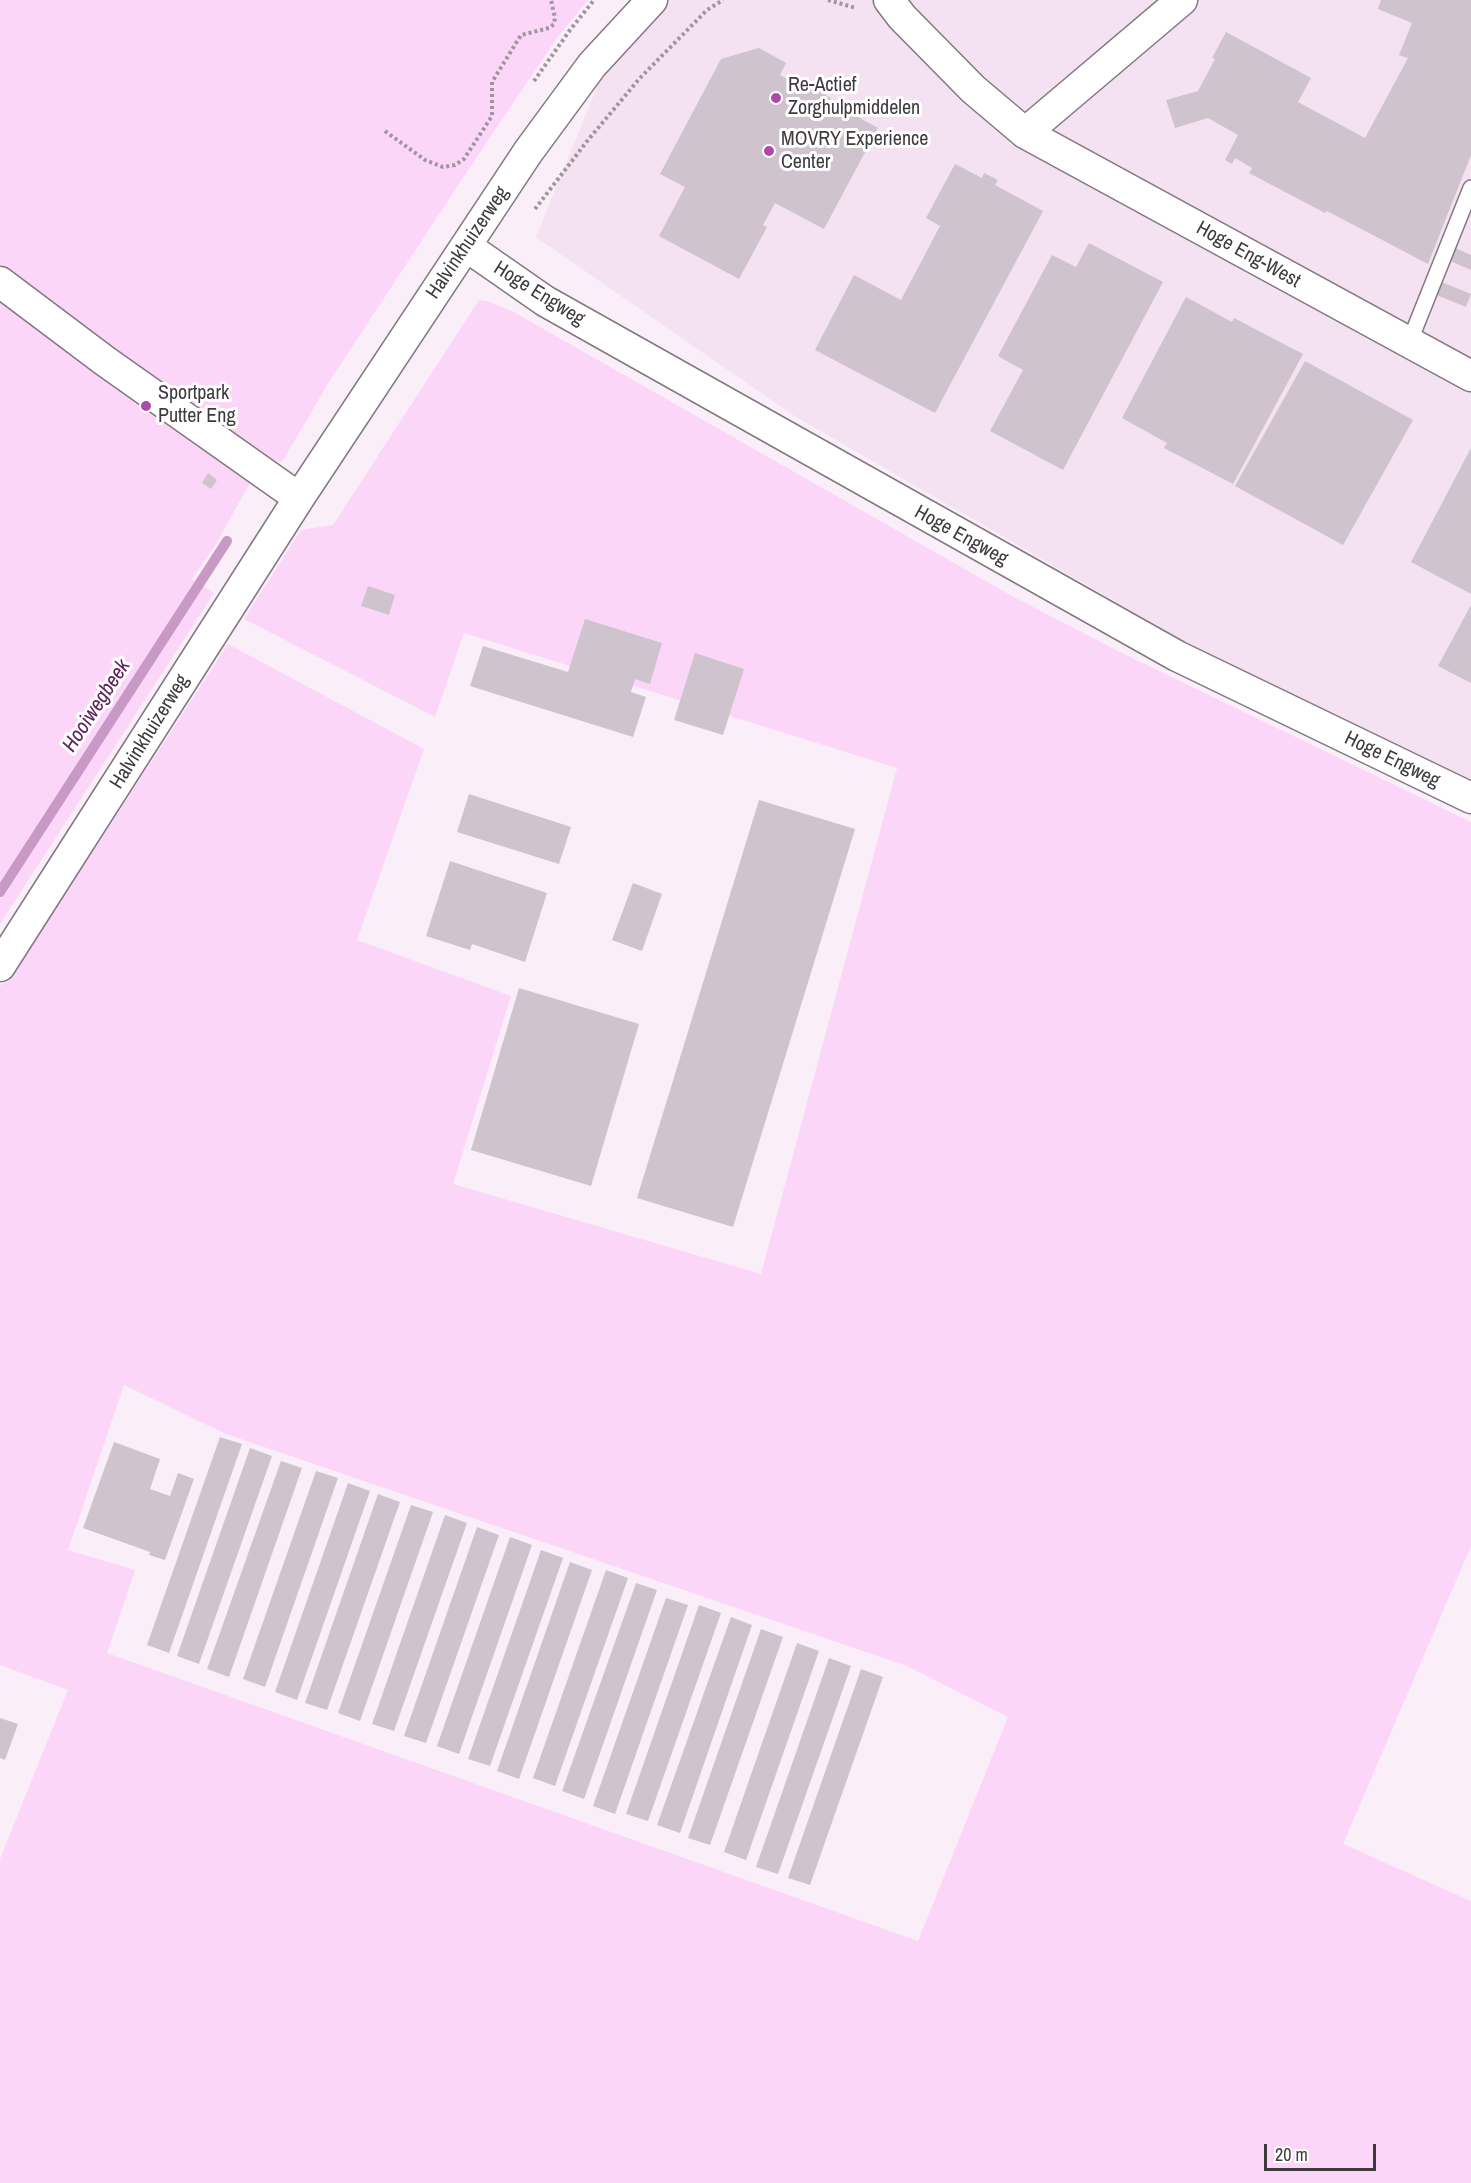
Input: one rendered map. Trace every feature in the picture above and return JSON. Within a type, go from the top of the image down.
[{"type":"street","name":"Halvinkhuizerweg","points":[[0,966],[299,498],[528,152],[592,65],[652,0]]},
{"type":"street","name":"Hoge Eng-West","points":[[889,0],[902,17],[973,89],[1025,133],[1471,376]]},
{"type":"street","points":[[1025,133],[1182,0]]},
{"type":"street","name":"Hoge Engweg","points":[[466,246],[555,307],[1177,656],[1471,798]]},
{"type":"street","points":[[0,282],[105,361],[299,498]]},
{"type":"lane","points":[[1409,343],[1471,188]]},
{"type":"path","points":[[385,131],[425,160],[443,166],[455,165],[464,159],[492,116],[492,82],[521,35],[549,28],[554,24],[551,0]]},
{"type":"path","name":"Halvinkhuizerweg","points":[[533,211],[640,78],[707,10],[723,0]]},
{"type":"shaded area","name":"Sportpark Putter Eng","points":[[0,0],[588,0],[557,38],[476,158],[329,382],[282,462],[273,461],[265,456],[216,544],[192,579],[214,593],[0,924]]},
{"type":"shaded area","points":[[661,0],[1471,0],[1471,782],[1182,640],[793,415],[536,237],[606,65]]},
{"type":"shaded area","points":[[479,300],[487,301],[512,311],[1010,595],[1122,653],[1471,822],[1471,1546],[1343,1844],[1471,1901],[1471,2183],[0,2183],[0,1859],[68,1690],[0,1665],[0,986],[92,853],[228,644],[424,749],[357,940],[511,996],[453,1184],[761,1274],[897,768],[464,633],[435,717],[244,619],[301,530],[333,525]],"holes":[[[124,1385],[226,1434],[907,1666],[1008,1717],[918,1941],[107,1653],[135,1570],[68,1550]]]},
{"type":"building","points":[[1381,0],[1471,0],[1471,155],[1428,264],[1249,173],[1252,168],[1235,158],[1232,164],[1225,160],[1238,135],[1208,118],[1175,128],[1166,100],[1198,91],[1226,32],[1311,78],[1298,102],[1365,138],[1408,58],[1399,55],[1412,23],[1378,9]]},
{"type":"building","name":"MOVRY Experience Center","points":[[759,48],[786,63],[780,75],[802,87],[804,83],[831,98],[829,101],[878,128],[824,229],[775,203],[763,225],[767,227],[739,279],[659,236],[685,187],[660,174],[721,59]]},
{"type":"building","points":[[955,164],[982,178],[984,173],[998,180],[995,185],[1043,211],[935,413],[815,350],[854,275],[901,300],[940,226],[926,218]]},
{"type":"building","points":[[1089,243],[1163,282],[1063,470],[990,431],[1023,370],[998,356],[1052,255],[1076,267]]},
{"type":"building","points":[[1453,247],[1471,255],[1471,270],[1448,260]]},
{"type":"building","points":[[1439,281],[1471,294],[1466,307],[1434,294]]},
{"type":"building","points":[[1186,297],[1232,322],[1234,318],[1303,354],[1233,484],[1164,448],[1167,443],[1122,418]]},
{"type":"building","points":[[1305,361],[1413,420],[1343,545],[1235,486]]},
{"type":"building","points":[[1471,448],[1471,594],[1411,562]]},
{"type":"building","points":[[208,473],[217,480],[211,489],[202,483]]},
{"type":"building","points":[[368,586],[395,595],[389,615],[361,606]]},
{"type":"building","points":[[1471,605],[1471,683],[1438,666]]},
{"type":"building","points":[[585,619],[662,643],[650,684],[635,679],[631,692],[646,697],[633,737],[470,686],[483,646],[568,672]]},
{"type":"building","points":[[695,653],[744,669],[723,735],[674,720]]},
{"type":"building","points":[[469,794],[571,827],[559,864],[457,832]]},
{"type":"building","points":[[759,800],[855,829],[733,1227],[637,1198]]},
{"type":"building","points":[[450,861],[547,893],[525,962],[472,944],[470,950],[426,936]]},
{"type":"building","points":[[633,883],[662,894],[642,951],[612,940]]},
{"type":"building","points":[[519,988],[639,1024],[591,1186],[471,1150]]},
{"type":"building","points":[[220,1437],[242,1444],[169,1653],[147,1645]]},
{"type":"building","points":[[114,1442],[160,1459],[150,1489],[170,1496],[178,1473],[194,1479],[165,1560],[149,1555],[150,1552],[83,1528]]},
{"type":"building","points":[[250,1448],[272,1456],[199,1664],[177,1656]]},
{"type":"building","points":[[281,1461],[302,1468],[229,1677],[207,1669]]},
{"type":"building","points":[[316,1471],[338,1478],[265,1687],[243,1679]]},
{"type":"building","points":[[348,1483],[370,1491],[297,1700],[275,1692]]},
{"type":"building","points":[[378,1494],[400,1502],[327,1710],[305,1703]]},
{"type":"building","points":[[411,1505],[433,1512],[360,1721],[338,1713]]},
{"type":"building","points":[[445,1515],[467,1523],[394,1731],[372,1724]]},
{"type":"building","points":[[477,1527],[499,1535],[426,1743],[404,1736]]},
{"type":"building","points":[[510,1537],[532,1545],[459,1754],[437,1746]]},
{"type":"building","points":[[541,1550],[563,1558],[490,1766],[468,1759]]},
{"type":"building","points":[[570,1562],[592,1570],[519,1779],[497,1771]]},
{"type":"building","points":[[606,1570],[628,1578],[555,1786],[533,1778]]},
{"type":"building","points":[[636,1583],[657,1590],[584,1799],[562,1791]]},
{"type":"building","points":[[666,1598],[688,1605],[615,1814],[593,1806]]},
{"type":"building","points":[[699,1605],[721,1613],[648,1821],[626,1814]]},
{"type":"building","points":[[731,1617],[752,1625],[680,1833],[657,1825]]},
{"type":"building","points":[[761,1629],[783,1637],[710,1845],[688,1838]]},
{"type":"building","points":[[797,1643],[819,1651],[746,1860],[724,1852]]},
{"type":"building","points":[[829,1658],[851,1666],[778,1874],[756,1867]]},
{"type":"building","points":[[861,1669],[883,1677],[810,1885],[788,1878]]},
{"type":"building","points":[[0,1718],[18,1724],[5,1760],[0,1758]]},
{"type":"waterway","name":"Hooiwegbeek","points":[[0,892],[227,541]]},
{"type":"place","name":"Re-Actief Zorghulpmiddelen","points":[[776,98]]},
{"type":"place","name":"MOVRY Experience Center","points":[[769,151]]},
{"type":"place","name":"Sportpark Putter Eng","points":[[146,406]]}]
